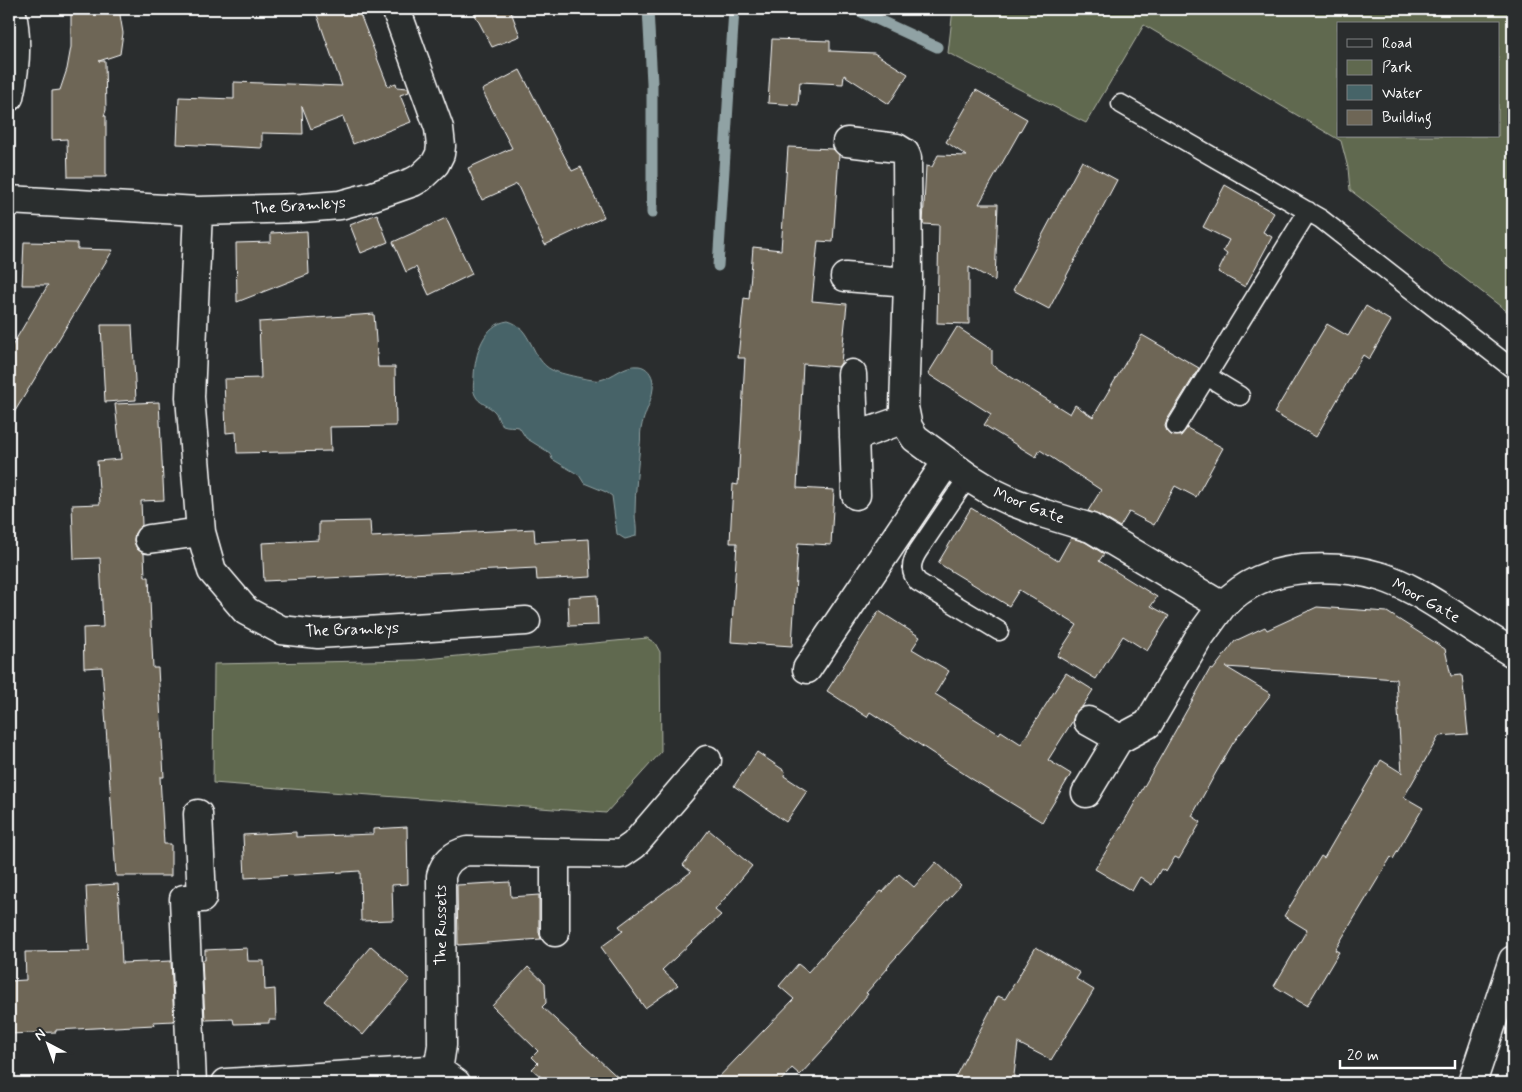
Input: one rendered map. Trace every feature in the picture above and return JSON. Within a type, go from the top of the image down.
[{"type":"street","points":[[9,97],[13,79],[11,9]]},
{"type":"street","name":"The Bramleys","points":[[9,200],[198,211],[302,208],[347,203],[374,196],[413,182],[432,168],[441,150],[439,128],[396,9]]},
{"type":"street","name":"Moor Gate","points":[[847,142],[896,148],[904,153],[907,158],[908,282],[904,407],[909,431],[915,438],[957,470],[994,493],[1045,514],[1091,528],[1222,606]]},
{"type":"street","name":"The Bramleys","points":[[198,211],[190,397],[201,532],[212,571],[246,611],[281,630],[318,634],[526,621]]},
{"type":"street","points":[[845,277],[908,282]]},
{"type":"street","points":[[852,374],[856,495]]},
{"type":"street","points":[[854,437],[905,419]]},
{"type":"street","points":[[807,669],[957,470]]},
{"type":"street","points":[[149,539],[201,532]]},
{"type":"street","name":"Moor Gate","points":[[1086,793],[1120,739],[1148,724],[1198,639],[1222,606],[1238,590],[1274,574],[1302,569],[1346,569],[1382,577],[1418,593],[1513,653]]},
{"type":"street","points":[[1088,721],[1120,739]]},
{"type":"street","name":"The Russets","points":[[447,1077],[442,1045],[440,876],[443,869],[453,857],[467,851],[621,854],[629,850],[707,760]]},
{"type":"street","points":[[192,1083],[184,899],[202,898],[198,814]]},
{"type":"street","points":[[555,853],[556,932]]},
{"type":"street","points":[[1472,1083],[1513,960]]},
{"type":"street","points":[[238,1083],[428,1070],[447,1077]]},
{"type":"lane","points":[[1121,104],[1321,219],[1513,369]]},
{"type":"lane","points":[[1176,426],[1308,211]]},
{"type":"lane","points":[[1207,376],[1240,396]]},
{"type":"lane","points":[[957,470],[912,564],[912,573],[918,582],[999,632]]},
{"type":"green space","points":[[953,9],[1513,9],[1513,316],[1350,190],[1348,168],[1341,141],[1144,25],[1086,123],[948,53]]},
{"type":"green space","points":[[647,638],[655,643],[660,652],[661,752],[606,813],[213,783],[214,664],[416,660]]},
{"type":"water","points":[[508,321],[516,324],[522,330],[540,359],[552,370],[576,377],[600,380],[629,367],[639,366],[647,369],[652,376],[652,393],[641,431],[635,513],[636,536],[625,539],[617,534],[612,496],[584,483],[579,475],[552,459],[550,453],[526,438],[519,427],[503,425],[495,412],[477,398],[473,387],[476,359],[482,342],[492,328],[499,323]]},
{"type":"building","points":[[71,9],[119,9],[123,33],[120,54],[99,61],[105,61],[106,177],[68,177],[67,139],[52,140],[52,91],[60,90],[67,69],[71,47]]},
{"type":"building","points":[[315,9],[358,9],[388,86],[396,83],[397,87],[408,88],[409,92],[400,95],[411,122],[353,144],[343,117],[311,129],[302,106],[303,134],[262,133],[262,148],[177,144],[179,97],[234,99],[234,82],[342,86]]},
{"type":"building","points":[[472,9],[510,9],[520,36],[492,47]]},
{"type":"building","points":[[772,39],[830,41],[830,51],[874,53],[908,74],[889,104],[844,75],[843,84],[800,82],[798,105],[768,103]]},
{"type":"building","points":[[520,70],[572,171],[581,167],[604,217],[545,245],[517,184],[482,200],[468,168],[512,148],[482,90]]},
{"type":"building","points":[[976,90],[1027,119],[979,204],[998,204],[995,281],[969,267],[969,324],[937,323],[939,225],[923,224],[926,166],[932,167],[938,155],[967,156],[946,142]]},
{"type":"building","points":[[788,147],[833,149],[839,155],[833,242],[818,241],[812,301],[847,304],[841,363],[838,367],[803,364],[797,488],[834,490],[831,545],[798,543],[792,646],[731,642],[737,543],[730,543],[733,484],[738,485],[745,358],[738,358],[744,298],[749,299],[753,247],[781,250]]},
{"type":"building","points":[[1082,161],[1117,180],[1049,309],[1013,290]]},
{"type":"building","points":[[1225,185],[1274,213],[1263,232],[1272,237],[1245,287],[1218,272],[1227,254],[1223,251],[1229,240],[1203,227]]},
{"type":"building","points":[[377,214],[388,242],[361,253],[350,225]]},
{"type":"building","points":[[446,218],[472,274],[429,295],[416,267],[406,272],[393,242]]},
{"type":"building","points":[[307,231],[309,274],[237,302],[236,243],[271,242],[271,233]]},
{"type":"building","points":[[24,242],[77,243],[77,249],[113,250],[9,421],[9,351],[48,285],[22,285]]},
{"type":"building","points":[[1366,306],[1391,321],[1369,359],[1363,355],[1316,437],[1274,413],[1327,324],[1348,336]]},
{"type":"building","points":[[374,314],[378,367],[395,367],[396,426],[330,427],[331,451],[237,453],[236,432],[226,433],[224,379],[261,378],[259,322]]},
{"type":"building","points":[[101,325],[132,325],[136,400],[105,402]]},
{"type":"building","points":[[957,327],[992,350],[992,365],[1070,414],[1075,405],[1093,417],[1142,335],[1199,368],[1165,426],[1171,435],[1181,436],[1187,428],[1223,448],[1196,497],[1175,486],[1154,525],[1129,512],[1120,527],[1088,511],[1101,490],[1040,450],[1036,457],[984,425],[991,414],[928,374]]},
{"type":"building","points":[[159,402],[164,500],[141,501],[142,525],[135,533],[134,541],[137,549],[144,554],[145,577],[149,577],[153,668],[158,668],[164,777],[160,777],[164,844],[171,844],[171,876],[116,876],[102,667],[84,668],[83,628],[103,627],[100,558],[74,559],[72,505],[100,504],[97,461],[121,459],[115,404]]},
{"type":"building","points":[[971,508],[1058,561],[1071,538],[1085,542],[1104,554],[1099,561],[1157,597],[1151,606],[1169,616],[1147,651],[1123,636],[1096,679],[1057,656],[1077,625],[1019,590],[1009,606],[938,563]]},
{"type":"building","points":[[370,521],[371,537],[534,529],[535,542],[589,539],[591,577],[537,580],[536,568],[264,581],[262,543],[319,540],[319,522]]},
{"type":"building","points":[[597,595],[598,625],[569,626],[568,597]]},
{"type":"building","points":[[1317,607],[1387,612],[1445,649],[1451,676],[1462,675],[1468,734],[1439,736],[1404,797],[1423,808],[1335,950],[1339,952],[1307,1006],[1274,986],[1307,930],[1284,916],[1321,856],[1324,858],[1381,760],[1402,773],[1396,679],[1226,667],[1271,694],[1233,743],[1214,776],[1192,816],[1201,822],[1179,859],[1175,857],[1166,872],[1161,869],[1152,885],[1140,877],[1132,891],[1095,869],[1124,822],[1210,669],[1213,670],[1235,641],[1265,627],[1267,630]]},
{"type":"building","points":[[879,611],[920,637],[912,649],[949,671],[935,694],[999,734],[1001,731],[1021,744],[1066,673],[1093,690],[1082,707],[1075,713],[1072,722],[1048,760],[1071,774],[1042,822],[870,712],[867,717],[827,691]]},
{"type":"building","points":[[757,752],[785,771],[784,776],[807,791],[786,822],[734,786]]},
{"type":"building","points":[[407,827],[408,884],[392,885],[393,920],[361,921],[360,871],[245,878],[243,835],[296,832],[296,837],[373,834],[373,829]]},
{"type":"building","points":[[709,830],[752,866],[715,910],[721,915],[662,970],[678,985],[645,1008],[601,947],[623,931],[619,926],[691,872],[683,865]]},
{"type":"building","points":[[936,862],[961,885],[887,967],[833,1039],[800,1075],[792,1068],[779,1083],[713,1083],[794,999],[779,986],[798,964],[808,972],[881,891],[883,892],[899,874],[914,887]]},
{"type":"building","points":[[510,882],[511,897],[539,895],[539,932],[541,939],[458,945],[457,885]]},
{"type":"building","points":[[118,884],[122,963],[171,961],[174,1021],[153,1022],[154,1025],[9,1034],[9,981],[26,980],[25,952],[89,951],[86,886]]},
{"type":"building","points":[[371,946],[410,980],[363,1035],[324,1001]]},
{"type":"building","points":[[1036,947],[1080,973],[1076,979],[1094,990],[1051,1060],[1018,1043],[1013,1083],[952,1083],[998,996],[1005,999]]},
{"type":"building","points":[[247,948],[248,961],[264,961],[265,990],[275,989],[276,1020],[269,1020],[269,1023],[234,1024],[233,1019],[205,1020],[202,960],[205,960],[205,950]]},
{"type":"building","points":[[528,967],[545,983],[546,1003],[542,1007],[624,1083],[548,1083],[532,1069],[538,1063],[532,1057],[538,1051],[492,1006]]},
{"type":"waterway","points":[[648,9],[652,83],[652,213]]},
{"type":"waterway","points":[[718,266],[734,9]]},
{"type":"waterway","points":[[855,9],[937,47]]}]
